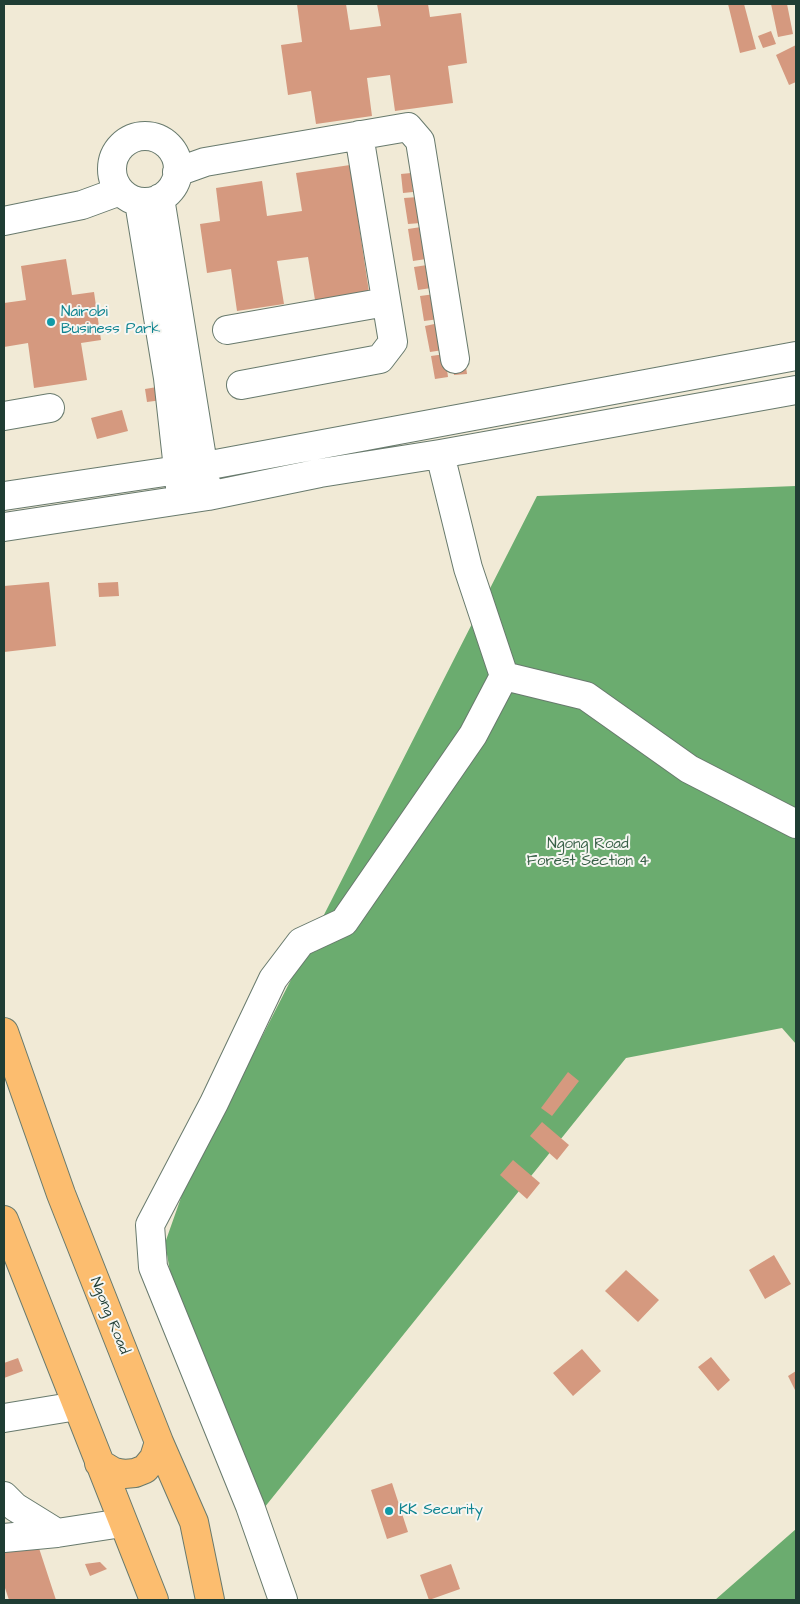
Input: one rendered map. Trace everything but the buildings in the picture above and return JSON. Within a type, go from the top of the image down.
[{"type":"main road","name":"Ngong Road","points":[[4,1032],[61,1194],[159,1442],[194,1522],[210,1600]]},
{"type":"main road","points":[[4,1220],[154,1600]]},
{"type":"main road","points":[[99,1463],[114,1472],[124,1474],[135,1473],[146,1468],[154,1458],[159,1442]]},
{"type":"street","points":[[178,172],[205,162],[408,127],[420,141],[455,359]]},
{"type":"street","points":[[4,221],[82,205],[140,197],[169,192],[178,172],[177,161],[172,152],[156,138],[145,136],[135,138],[125,143],[118,150],[113,160],[112,171],[114,182],[140,197],[192,467],[208,496]]},
{"type":"street","points":[[241,385],[380,360],[393,342],[359,136]]},
{"type":"street","points":[[227,330],[386,302]]},
{"type":"street","points":[[4,496],[192,467],[796,356]]},
{"type":"street","points":[[4,527],[181,501],[320,473],[440,454],[796,390]]},
{"type":"street","points":[[4,416],[50,408]]},
{"type":"street","points":[[283,1600],[250,1506],[153,1267],[150,1225],[209,1111],[273,979],[302,942],[344,922],[473,735],[504,676],[468,568],[440,454]]},
{"type":"street","points":[[181,501],[192,467]]},
{"type":"street","points":[[504,676],[586,696],[689,769],[796,824]]},
{"type":"street","points":[[4,1418],[77,1406]]},
{"type":"street","points":[[4,1496],[15,1507],[57,1533]]},
{"type":"street","points":[[4,1538],[57,1533],[122,1523]]},
{"type":"green space","name":"Ngong Road Forest Section 4","points":[[796,486],[796,1044],[782,1028],[626,1058],[264,1508],[176,1306],[165,1243],[183,1192],[537,496]]},
{"type":"green space","points":[[796,1529],[796,1600],[715,1600]]},
{"type":"place","name":"Nairobi Business Park","points":[[51,322]]},
{"type":"place","name":"KK Security","points":[[389,1511]]}]
